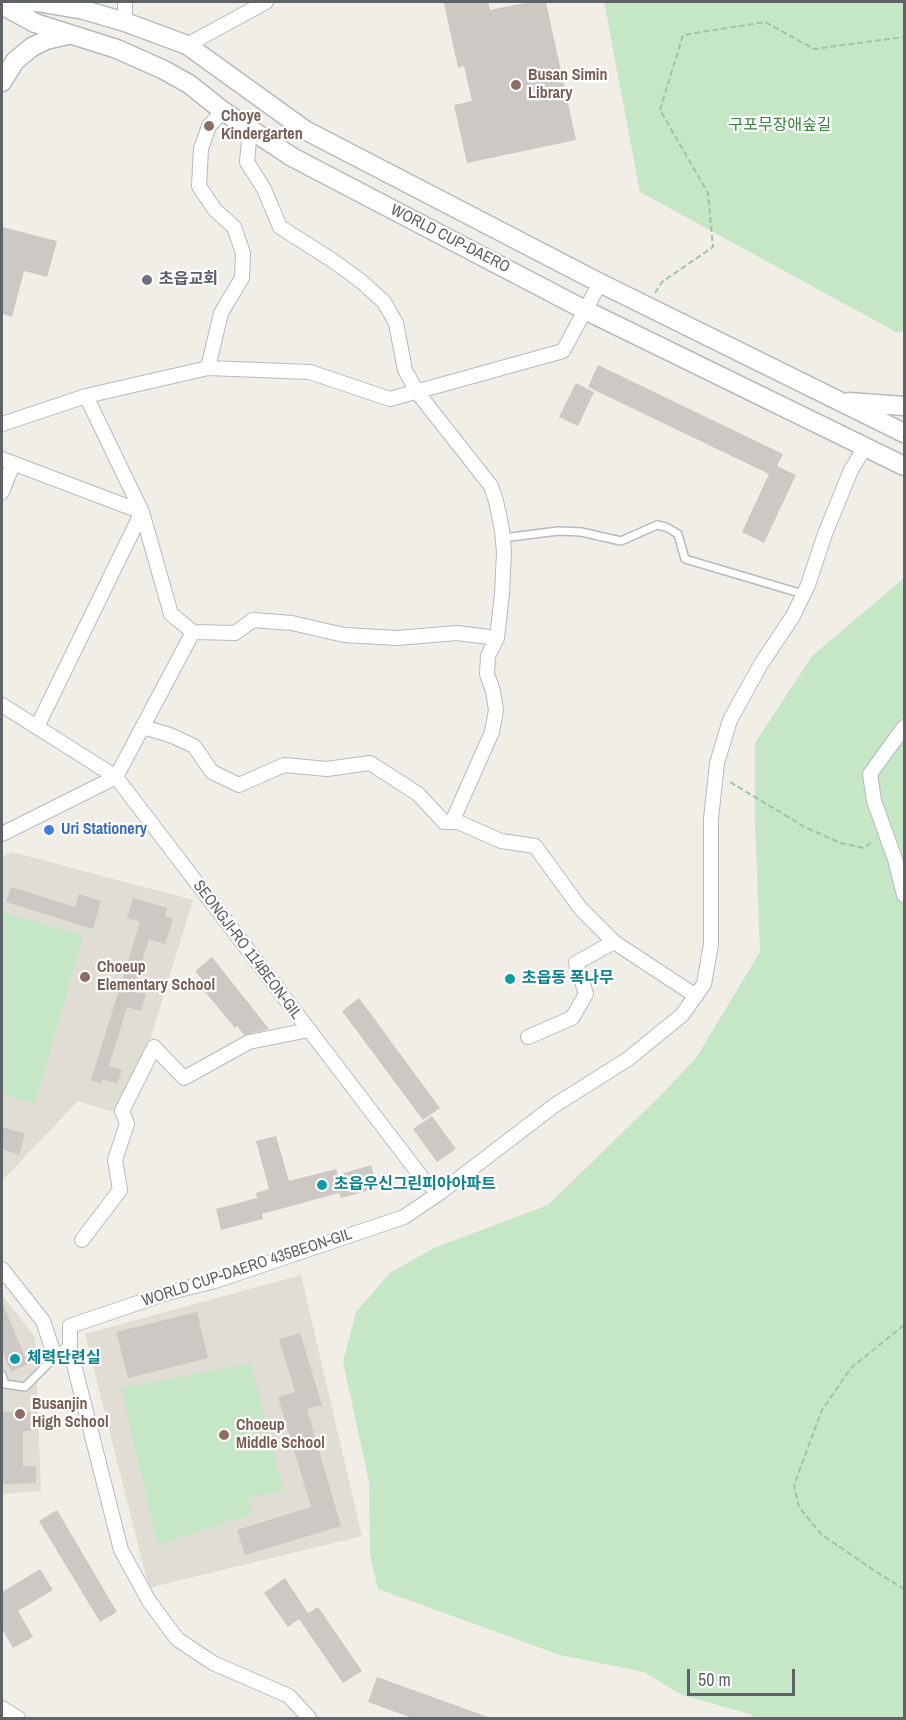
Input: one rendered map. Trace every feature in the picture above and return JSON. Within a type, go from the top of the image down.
[{"type":"main road","name":"WORLD CUP-DAERO","points":[[2,5],[37,2],[84,10],[122,21],[187,45],[305,130],[600,283],[904,433]]},
{"type":"main road","points":[[89,2],[122,21]]},
{"type":"main road","name":"WORLD CUP-DAERO","points":[[2,5],[35,23],[117,49],[164,70],[189,84],[223,111],[292,157],[585,310],[904,466]]},
{"type":"main road","points":[[2,82],[15,61],[32,47],[46,40],[70,35]]},
{"type":"main road","points":[[840,402],[904,406]]},
{"type":"street","points":[[122,21],[125,2]]},
{"type":"street","points":[[187,45],[266,2]]},
{"type":"street","points":[[208,368],[221,313],[242,278],[243,253],[234,226],[215,210],[199,186],[201,149],[209,126],[223,111]]},
{"type":"street","points":[[250,130],[247,162],[264,189],[280,227],[340,266],[384,302],[396,323],[405,370],[417,392],[491,486],[496,501],[503,538],[502,594],[496,638],[488,656],[487,674],[496,710],[492,732],[452,822]]},
{"type":"street","points":[[2,424],[86,396],[208,368],[310,372],[390,399],[563,351],[600,283]]},
{"type":"street","points":[[86,396],[142,512],[171,614],[193,632],[235,633],[253,620],[292,623],[344,635],[397,638],[457,633],[496,638]]},
{"type":"street","points":[[441,1192],[555,1105],[628,1059],[682,1016],[704,984],[711,944],[711,819],[717,763],[730,720],[761,664],[793,616],[851,470],[865,447]]},
{"type":"street","points":[[2,492],[7,461],[142,512]]},
{"type":"street","points":[[37,727],[142,512]]},
{"type":"street","points":[[2,834],[116,777],[193,632]]},
{"type":"street","name":"SEONGJI-RO 114BEON-GIL","points":[[2,705],[116,777],[426,1183],[441,1192]]},
{"type":"street","points":[[143,726],[194,746],[212,772],[239,785],[284,765],[327,769],[370,764],[418,794],[444,822],[458,822],[501,841],[535,846],[581,909],[614,942],[696,996]]},
{"type":"street","points":[[904,727],[870,774],[874,801],[896,859],[904,895]]},
{"type":"street","points":[[528,1037],[572,1018],[586,994],[576,963],[614,942]]},
{"type":"street","points":[[82,1240],[120,1190],[115,1160],[127,1124],[122,1111],[154,1047],[184,1078],[249,1042],[309,1030]]},
{"type":"street","name":"WORLD CUP-DAERO 435BEON-GIL","points":[[70,1349],[70,1326],[167,1293],[215,1281],[404,1217],[441,1192]]},
{"type":"street","points":[[2,1269],[43,1320],[55,1357],[70,1349],[121,1550],[149,1601],[177,1639],[213,1664],[288,1696],[309,1719]]},
{"type":"street","points":[[2,1708],[18,1719]]},
{"type":"lane","points":[[503,538],[570,531],[621,541],[657,525],[666,526],[678,534],[685,558],[803,594]]},
{"type":"lane","points":[[2,1375],[5,1384],[25,1387],[55,1357]]},
{"type":"path","points":[[647,306],[662,282],[713,247],[708,193],[660,110],[683,34],[765,22],[814,49],[904,37]]},
{"type":"path","points":[[717,763],[730,783],[803,826],[840,843],[864,848],[886,833]]},
{"type":"path","points":[[904,1325],[851,1368],[822,1410],[794,1485],[799,1507],[821,1534],[904,1589]]},
{"type":"shaded area","name":"Choeup Elementary School","points":[[12,852],[193,900],[146,1053],[113,1112],[78,1101],[2,1181],[2,857]]},
{"type":"shaded area","name":"Choeup Middle School","points":[[301,1275],[362,1536],[149,1588],[85,1334]]},
{"type":"shaded area","name":"Busanjin High School","points":[[2,1295],[35,1337],[41,1491],[2,1494]]},
{"type":"green space","name":"구포무장애숲길","points":[[604,2],[904,2],[904,331],[896,332],[640,192]]},
{"type":"green space","points":[[904,578],[904,1718],[755,1718],[750,1714],[682,1695],[644,1672],[560,1655],[378,1589],[370,1555],[369,1482],[343,1362],[356,1312],[390,1273],[434,1248],[548,1205],[696,1058],[760,952],[755,820],[755,743],[812,656]]},
{"type":"green space","points":[[2,912],[83,936],[35,1104],[2,1094]]},
{"type":"green space","points":[[251,1364],[283,1491],[248,1497],[252,1514],[158,1545],[121,1388]]},
{"type":"building","name":"Busan Simin Library","points":[[488,2],[490,10],[529,2],[546,2],[576,140],[467,163],[454,105],[472,101],[464,66],[458,68],[444,3]]},
{"type":"building","points":[[2,227],[57,241],[47,277],[24,271],[12,317],[2,314]]},
{"type":"building","points":[[598,365],[783,454],[777,466],[796,475],[764,543],[742,532],[769,474],[588,387]]},
{"type":"building","points":[[576,383],[594,392],[578,426],[559,417]]},
{"type":"building","points":[[11,887],[75,907],[79,894],[101,901],[93,929],[6,902]]},
{"type":"building","points":[[133,898],[167,908],[165,916],[173,919],[165,944],[149,939],[133,990],[146,994],[141,1011],[127,1007],[109,1066],[122,1070],[117,1084],[103,1079],[101,1084],[91,1080],[140,922],[127,918]]},
{"type":"building","points":[[212,957],[269,1029],[244,1035],[237,1026],[235,1028],[201,987],[204,982],[195,971]]},
{"type":"building","points":[[359,998],[440,1108],[423,1120],[342,1011]]},
{"type":"building","points":[[432,1116],[456,1149],[437,1162],[413,1129]]},
{"type":"building","points":[[2,1127],[25,1134],[19,1155],[2,1149]]},
{"type":"building","name":"초읍우신그린피아아파트","points":[[276,1136],[289,1181],[336,1169],[338,1175],[371,1165],[378,1188],[341,1198],[339,1193],[262,1214],[263,1219],[221,1230],[216,1209],[257,1198],[256,1193],[269,1189],[256,1141]]},
{"type":"building","points":[[2,1302],[28,1364],[11,1372],[2,1351]]},
{"type":"building","points":[[197,1312],[208,1358],[128,1378],[116,1332]]},
{"type":"building","points":[[300,1333],[322,1405],[307,1409],[341,1526],[245,1555],[237,1530],[311,1507],[278,1397],[295,1392],[279,1339]]},
{"type":"building","points":[[2,1412],[31,1412],[31,1431],[23,1431],[23,1466],[36,1466],[36,1483],[2,1484]]},
{"type":"building","points":[[57,1510],[117,1612],[100,1622],[39,1521]]},
{"type":"building","points":[[40,1569],[53,1590],[18,1611],[33,1637],[13,1648],[2,1629],[2,1592]]},
{"type":"building","points":[[285,1578],[308,1613],[318,1607],[362,1671],[343,1683],[299,1619],[288,1627],[264,1593]]},
{"type":"building","points":[[377,1677],[488,1717],[488,1719],[415,1719],[368,1702]]},
{"type":"place","name":"Busan Simin Library","points":[[516,85]]},
{"type":"place","name":"Choye Kindergarten","points":[[209,126]]},
{"type":"place","name":"초읍교회","points":[[147,280]]},
{"type":"place","name":"Uri Stationery","points":[[49,830]]},
{"type":"place","name":"Choeup Elementary School","points":[[85,977]]},
{"type":"place","name":"초읍동 폭나무","points":[[510,979]]},
{"type":"place","name":"초읍우신그린피아아파트","points":[[322,1185]]},
{"type":"place","name":"체력단련실","points":[[15,1359]]},
{"type":"place","name":"Busanjin High School","points":[[20,1414]]},
{"type":"place","name":"Choeup Middle School","points":[[224,1435]]}]
